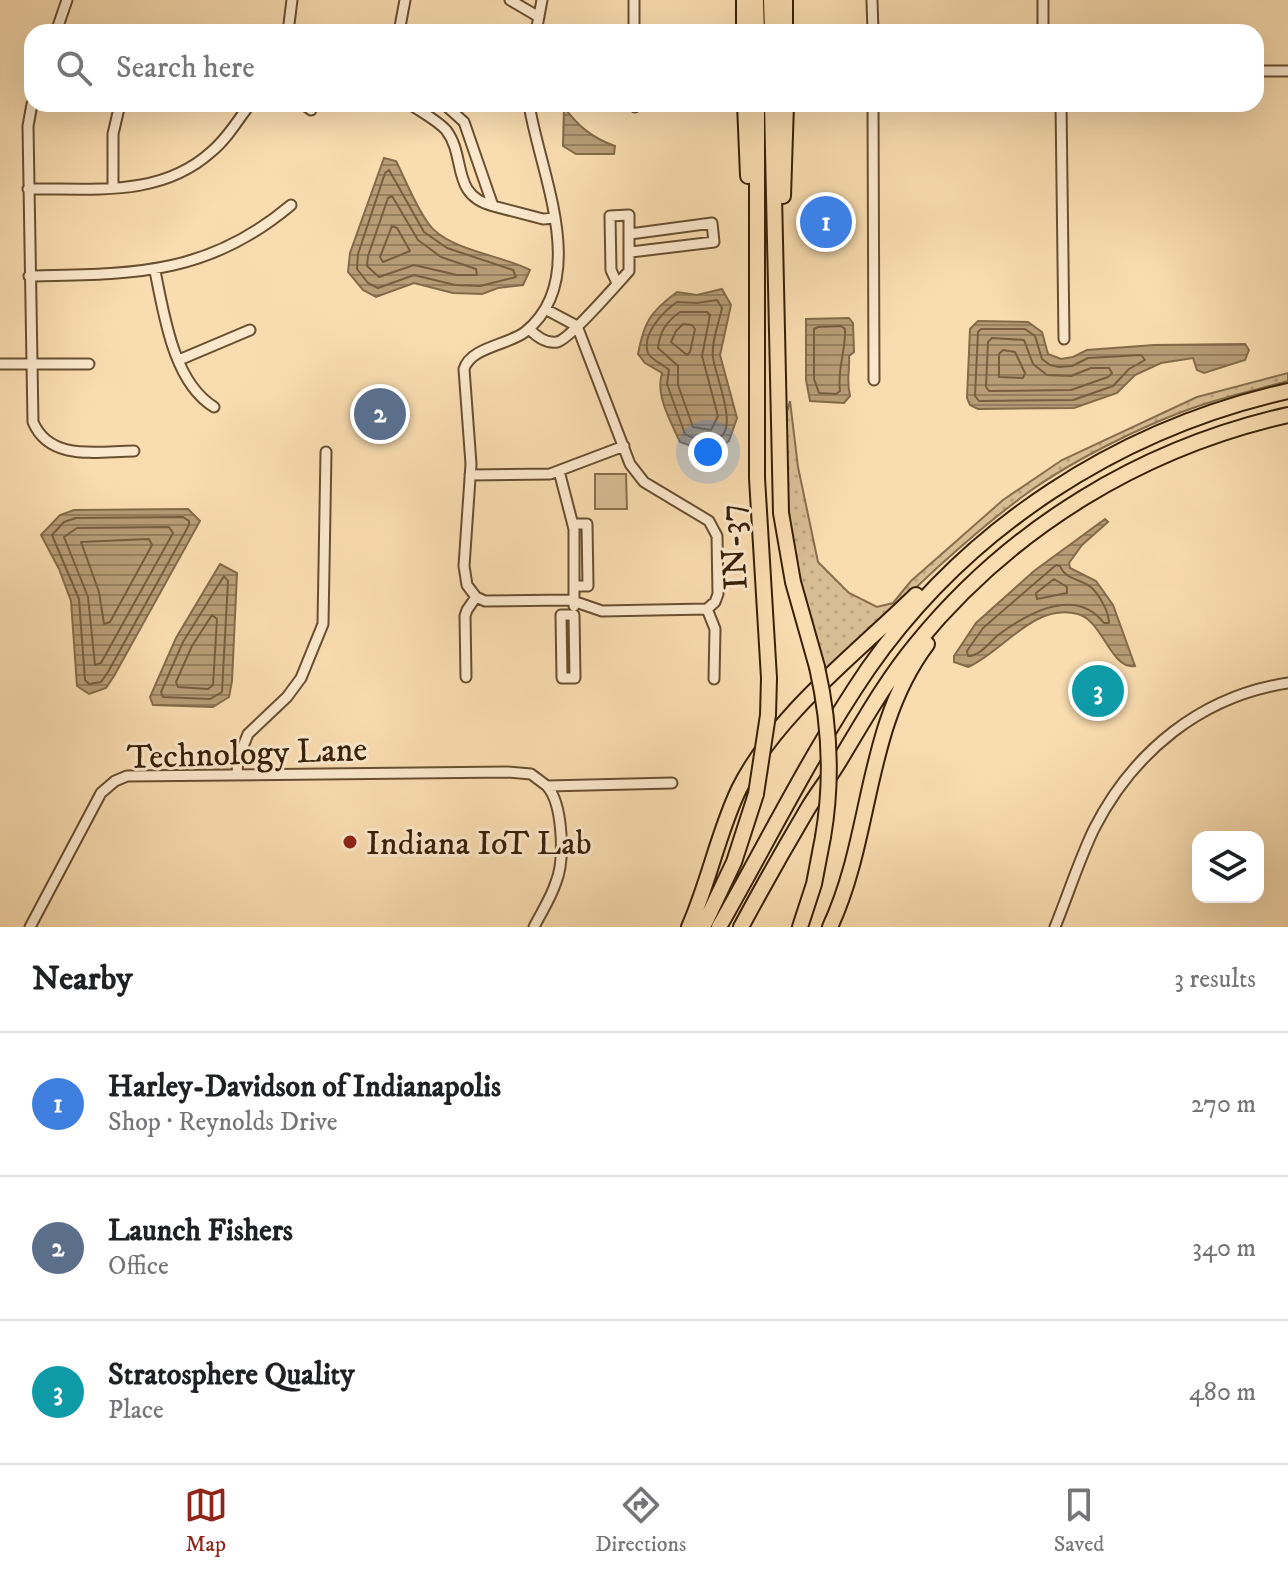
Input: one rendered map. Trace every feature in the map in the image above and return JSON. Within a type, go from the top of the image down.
[{"type":"highway","points":[[744,0],[744,24]]},
{"type":"highway","points":[[756,0],[757,24]]},
{"type":"highway","points":[[771,0],[772,24]]},
{"type":"highway","points":[[785,0],[785,24]]},
{"type":"highway","points":[[745,112],[751,294],[757,346]]},
{"type":"highway","name":"IN-37","points":[[703,927],[739,851],[756,794],[768,715],[769,678],[759,529],[757,112]]},
{"type":"highway","name":"IN-37","points":[[772,112],[782,525],[793,582],[817,667],[830,742],[829,801],[814,884],[800,927]]},
{"type":"highway","points":[[777,312],[786,112]]},
{"type":"highway","points":[[689,927],[738,791],[766,744],[799,706],[918,593],[1023,510],[1113,454],[1211,412],[1288,391]]},
{"type":"highway","points":[[741,927],[808,808],[886,684],[909,652],[978,577],[1063,510],[1120,476],[1176,449],[1250,424],[1288,415]]},
{"type":"highway","points":[[830,927],[853,865],[882,735],[895,697],[912,665],[962,598],[1063,510]]},
{"type":"highway","points":[[719,927],[849,697],[905,621],[962,561]]},
{"type":"street","points":[[59,24],[67,0]]},
{"type":"street","points":[[284,0],[288,24]]},
{"type":"street","points":[[288,17],[292,0]]},
{"type":"street","points":[[400,24],[405,0]]},
{"type":"street","points":[[510,0],[539,17]]},
{"type":"street","points":[[538,24],[542,0]]},
{"type":"street","points":[[634,0],[634,24]]},
{"type":"street","points":[[872,0],[873,24]]},
{"type":"street","points":[[1043,0],[1043,24]]},
{"type":"street","points":[[1264,71],[1288,71]]},
{"type":"street","points":[[31,112],[28,189],[32,418],[36,430],[46,442],[70,451],[134,451]]},
{"type":"street","points":[[113,188],[113,134],[118,112]]},
{"type":"street","points":[[28,189],[113,188],[156,183],[186,171],[214,151],[244,112]]},
{"type":"street","points":[[421,112],[447,132],[469,195],[479,203],[543,219],[555,218]]},
{"type":"street","points":[[453,112],[464,122],[493,206]]},
{"type":"street","points":[[531,112],[559,238],[559,261],[545,309],[529,329],[517,338],[472,356],[465,364],[471,446],[464,566],[467,585],[476,597],[485,601],[574,601],[602,611],[707,609],[718,594],[716,530],[709,521],[638,477],[577,326],[545,309]]},
{"type":"street","points":[[873,112],[874,380]]},
{"type":"street","points":[[1061,112],[1064,339]]},
{"type":"street","points":[[29,276],[109,276],[155,271],[188,263],[233,244],[291,205]]},
{"type":"street","points":[[529,329],[542,339],[555,342],[565,338],[629,271],[629,215],[610,216],[611,270],[617,283]]},
{"type":"street","points":[[630,234],[712,223],[714,242],[631,252]]},
{"type":"street","points":[[155,271],[165,321],[179,360],[198,395],[214,407]]},
{"type":"street","points":[[179,360],[250,330]]},
{"type":"street","points":[[0,364],[89,364]]},
{"type":"street","points":[[470,475],[545,475],[624,446]]},
{"type":"street","points":[[237,774],[238,759],[247,735],[287,697],[301,678],[323,624],[326,452]]},
{"type":"street","points":[[559,471],[573,524],[574,586],[575,678],[562,678],[561,615],[574,615]]},
{"type":"street","points":[[466,677],[465,616],[476,597]]},
{"type":"street","points":[[707,609],[714,624],[714,679]]},
{"type":"street","points":[[1055,927],[1093,832],[1119,786],[1147,754],[1189,719],[1218,703],[1288,683]]},
{"type":"street","name":"Technology Lane","points":[[30,927],[99,796],[111,783],[132,775],[518,772],[534,776],[547,786],[672,783]]},
{"type":"street","points":[[534,927],[556,883],[559,870],[559,809],[547,786]]},
{"type":"shaded area","points":[[1288,373],[1288,381],[1189,409],[1141,429],[1045,481],[999,514],[949,558],[827,673],[793,547],[787,470],[787,412],[790,401],[798,467],[818,562],[849,593],[877,607],[893,603],[911,581],[1003,500],[1062,460],[1197,397]]},
{"type":"shaded area","points":[[595,474],[626,474],[627,509],[595,509]]},
{"type":"water","points":[[564,112],[568,112],[586,131],[615,146],[614,154],[576,154],[563,146]]},
{"type":"water","points":[[384,158],[396,161],[419,209],[436,232],[461,246],[530,270],[523,285],[498,288],[482,294],[453,293],[414,283],[376,297],[363,290],[348,272],[350,253]]},
{"type":"water","points":[[722,289],[731,305],[720,355],[737,418],[729,441],[718,449],[697,448],[680,442],[662,399],[662,373],[645,363],[638,354],[650,318],[677,292],[697,295]]},
{"type":"water","points":[[849,318],[853,323],[854,352],[849,356],[850,396],[844,403],[810,401],[806,380],[806,319]]},
{"type":"water","points":[[978,321],[1028,322],[1042,332],[1048,354],[1061,359],[1087,350],[1154,345],[1245,344],[1249,350],[1245,360],[1204,373],[1197,370],[1193,358],[1161,363],[1135,375],[1117,393],[1074,408],[978,409],[970,405],[967,398],[970,329]]},
{"type":"water","points":[[188,509],[200,521],[114,676],[106,688],[89,694],[77,686],[71,601],[41,535],[60,515],[74,510]]},
{"type":"water","points":[[1105,519],[1108,522],[1082,545],[1069,563],[1070,568],[1096,581],[1113,605],[1135,666],[1119,661],[1087,618],[1062,612],[1033,622],[968,667],[954,662],[954,656],[976,623],[1034,571]]},
{"type":"water","points":[[220,564],[237,573],[229,697],[213,707],[153,705],[150,697],[176,638]]},
{"type":"place","name":"Harley-Davidson of Indianapolis","points":[[826,222]]},
{"type":"place","name":"Launch Fishers","points":[[380,414]]},
{"type":"place","name":"Stratosphere Quality","points":[[1098,691]]},
{"type":"place","name":"Indiana IoT Lab","points":[[350,842]]}]
